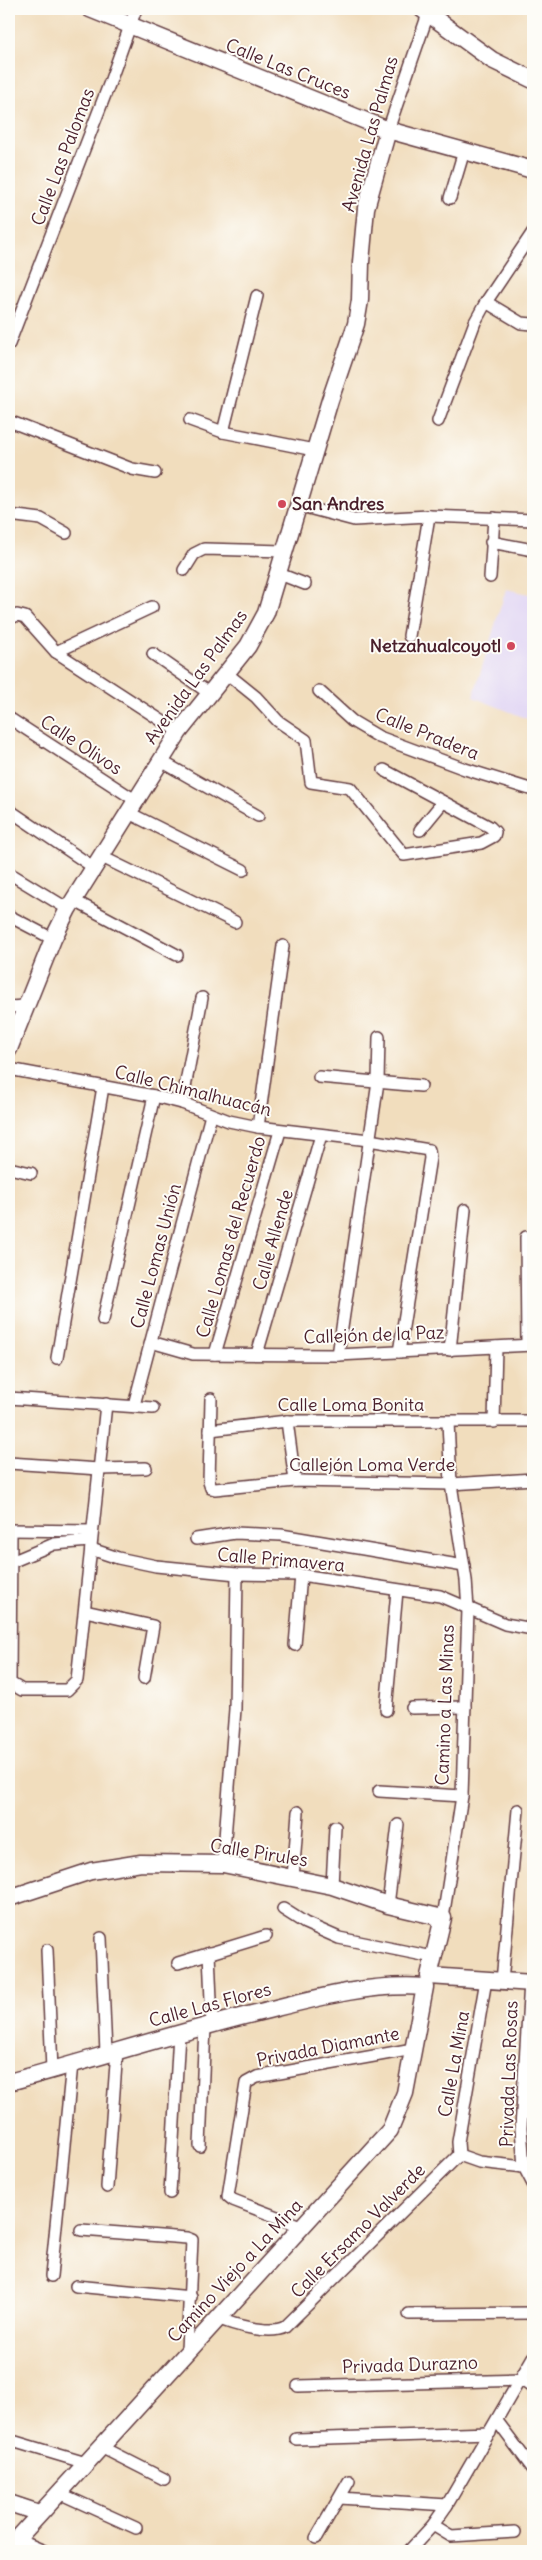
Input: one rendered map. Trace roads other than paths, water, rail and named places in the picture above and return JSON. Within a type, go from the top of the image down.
[{"type":"main road","name":"Calle Las Cruces","points":[[90,9],[388,130],[533,170]]},
{"type":"main road","points":[[425,11],[492,60],[533,80]]},
{"type":"main road","name":"Avenida Las Palmas","points":[[9,1049],[53,938],[70,905],[179,732],[257,632],[266,613],[314,450],[356,324],[360,300],[366,208],[388,130]]},
{"type":"main road","name":"Calle Pirules","points":[[9,1898],[91,1871],[141,1863],[223,1864],[332,1886],[388,1905],[442,1918]]},
{"type":"main road","name":"Camino a Las Minas","points":[[427,1981],[442,1918]]},
{"type":"main road","name":"Calle Las Flores","points":[[9,2082],[208,2025],[314,1999],[427,1981],[494,1980],[532,1982]]},
{"type":"main road","name":"Camino Viejo a La Mina","points":[[13,2543],[101,2448],[187,2350],[390,2130],[405,2093],[427,1981]]},
{"type":"main road","points":[[9,2503],[39,2513]]},
{"type":"street","name":"Calle Las Palomas","points":[[9,344],[110,82],[136,9]]},
{"type":"street","name":"Avenida Las Palmas","points":[[388,130],[425,11]]},
{"type":"street","points":[[450,198],[464,151]]},
{"type":"street","points":[[438,421],[475,322],[486,302],[533,232]]},
{"type":"street","points":[[223,432],[257,296]]},
{"type":"street","points":[[486,302],[521,322],[533,324]]},
{"type":"street","points":[[190,420],[223,432],[314,450]]},
{"type":"street","points":[[9,421],[132,469],[155,472]]},
{"type":"street","points":[[297,505],[354,520],[429,516],[533,520]]},
{"type":"street","points":[[9,515],[41,519],[66,533]]},
{"type":"street","points":[[410,636],[429,516]]},
{"type":"street","points":[[490,577],[494,518]]},
{"type":"street","points":[[491,542],[533,550]]},
{"type":"street","points":[[184,570],[194,554],[204,549],[283,550]]},
{"type":"street","points":[[277,573],[305,584]]},
{"type":"street","points":[[56,652],[152,607]]},
{"type":"street","points":[[9,619],[17,615],[25,617],[56,652],[179,732]]},
{"type":"street","points":[[152,654],[209,693]]},
{"type":"street","points":[[225,672],[256,697],[278,721],[306,740],[310,782],[350,788],[404,855],[480,843],[494,836],[493,829],[384,770]]},
{"type":"street","name":"Calle Pradera","points":[[319,691],[352,721],[379,737],[465,769],[533,790]]},
{"type":"street","name":"Calle Olivos","points":[[9,718],[131,806],[243,870]]},
{"type":"street","points":[[160,761],[258,816]]},
{"type":"street","points":[[420,830],[443,802]]},
{"type":"street","points":[[9,810],[97,861],[235,922]]},
{"type":"street","points":[[9,873],[70,905],[109,917],[177,955]]},
{"type":"street","points":[[9,916],[53,938]]},
{"type":"street","points":[[258,1127],[283,946]]},
{"type":"street","points":[[182,1103],[202,998]]},
{"type":"street","points":[[9,1007],[26,1006]]},
{"type":"street","points":[[338,1355],[378,1082],[379,1037]]},
{"type":"street","name":"Calle Chimalhuacán","points":[[9,1069],[154,1096],[182,1103],[211,1115],[258,1127],[321,1136],[369,1140],[429,1150],[430,1158],[399,1352]]},
{"type":"street","points":[[319,1077],[421,1086]]},
{"type":"street","points":[[57,1358],[103,1087]]},
{"type":"street","points":[[103,1320],[154,1096]]},
{"type":"street","name":"Calle Lomas Unión","points":[[134,1405],[211,1115]]},
{"type":"street","name":"Calle Lomas del Recuerdo","points":[[215,1354],[280,1131]]},
{"type":"street","name":"Calle Allende","points":[[258,1354],[321,1136]]},
{"type":"street","points":[[9,1168],[31,1173]]},
{"type":"street","points":[[450,1350],[465,1210]]},
{"type":"street","points":[[526,1237],[530,1345]]},
{"type":"street","name":"Callejón de la Paz","points":[[151,1342],[193,1354],[338,1355],[530,1345]]},
{"type":"street","points":[[494,1422],[496,1347]]},
{"type":"street","points":[[9,1398],[134,1405],[152,1408]]},
{"type":"street","points":[[210,1430],[212,1399]]},
{"type":"street","points":[[91,1540],[10,1530],[9,1679],[13,1687],[22,1690],[62,1691],[71,1687],[76,1680],[106,1404]]},
{"type":"street","points":[[288,1421],[294,1481]]},
{"type":"street","name":"Calle Loma Bonita","points":[[210,1430],[288,1421],[533,1421]]},
{"type":"street","name":"Camino a Las Minas","points":[[442,1918],[462,1796],[468,1609],[466,1580],[451,1484],[448,1422]]},
{"type":"street","name":"Callejón Loma Verde","points":[[210,1430],[209,1482],[212,1488],[294,1481],[451,1484],[533,1479]]},
{"type":"street","points":[[9,1463],[99,1469],[146,1468]]},
{"type":"street","points":[[196,1539],[235,1533],[281,1535],[464,1566]]},
{"type":"street","points":[[9,1563],[54,1544],[91,1540]]},
{"type":"street","name":"Calle Primavera","points":[[91,1540],[118,1558],[156,1566],[237,1574],[301,1575],[440,1596],[505,1624],[533,1629]]},
{"type":"street","points":[[223,1864],[235,1709],[237,1574]]},
{"type":"street","points":[[295,1645],[301,1575]]},
{"type":"street","points":[[386,1710],[397,1591]]},
{"type":"street","points":[[85,1611],[153,1626],[154,1632],[144,1678]]},
{"type":"street","points":[[412,1708],[465,1707]]},
{"type":"street","points":[[379,1792],[462,1796]]},
{"type":"street","name":"Calle La Mina","points":[[459,2155],[458,2142],[494,1980],[518,1810]]},
{"type":"street","points":[[293,1878],[298,1812]]},
{"type":"street","points":[[388,1905],[398,1825]]},
{"type":"street","points":[[332,1886],[336,1827]]},
{"type":"street","points":[[283,1909],[306,1923],[338,1938],[433,1957]]},
{"type":"street","points":[[178,1963],[266,1936]]},
{"type":"street","points":[[101,1938],[111,2052],[107,2187]]},
{"type":"street","points":[[47,1950],[52,2070]]},
{"type":"street","points":[[200,2146],[208,2025],[209,1953]]},
{"type":"street","name":"Privada Las Rosas","points":[[524,2167],[521,2128],[532,1982]]},
{"type":"street","points":[[170,2193],[179,2033]]},
{"type":"street","name":"Privada Diamante","points":[[302,2227],[233,2200],[228,2196],[244,2087],[249,2080],[257,2077],[413,2049]]},
{"type":"street","points":[[51,2276],[72,2064]]},
{"type":"street","points":[[459,2155],[479,2162],[524,2167],[533,2184]]},
{"type":"street","name":"Calle Ersamo Valverde","points":[[218,2318],[231,2324],[280,2330],[286,2327],[459,2155]]},
{"type":"street","points":[[81,2230],[190,2239],[194,2246],[187,2350]]},
{"type":"street","points":[[76,2286],[191,2297]]},
{"type":"street","points":[[409,2314],[533,2313]]},
{"type":"street","points":[[409,2551],[448,2505],[522,2380],[533,2357]]},
{"type":"street","points":[[522,2380],[533,2388]]},
{"type":"street","name":"Privada Durazno","points":[[298,2386],[522,2380]]},
{"type":"street","points":[[497,2421],[533,2469]]},
{"type":"street","points":[[296,2438],[490,2433]]},
{"type":"street","points":[[9,2440],[86,2463]]},
{"type":"street","points":[[101,2448],[164,2479]]},
{"type":"street","points":[[316,2538],[349,2481]]},
{"type":"street","points":[[59,2493],[136,2528]]},
{"type":"street","points":[[340,2498],[448,2505]]},
{"type":"street","points":[[433,2525],[451,2536],[515,2532]]},
{"type":"street","points":[[13,2543],[44,2551]]},
{"type":"place","name":"San Andres","points":[[282,504]]},
{"type":"place","name":"Netzahualcoyotl","points":[[511,646]]}]
